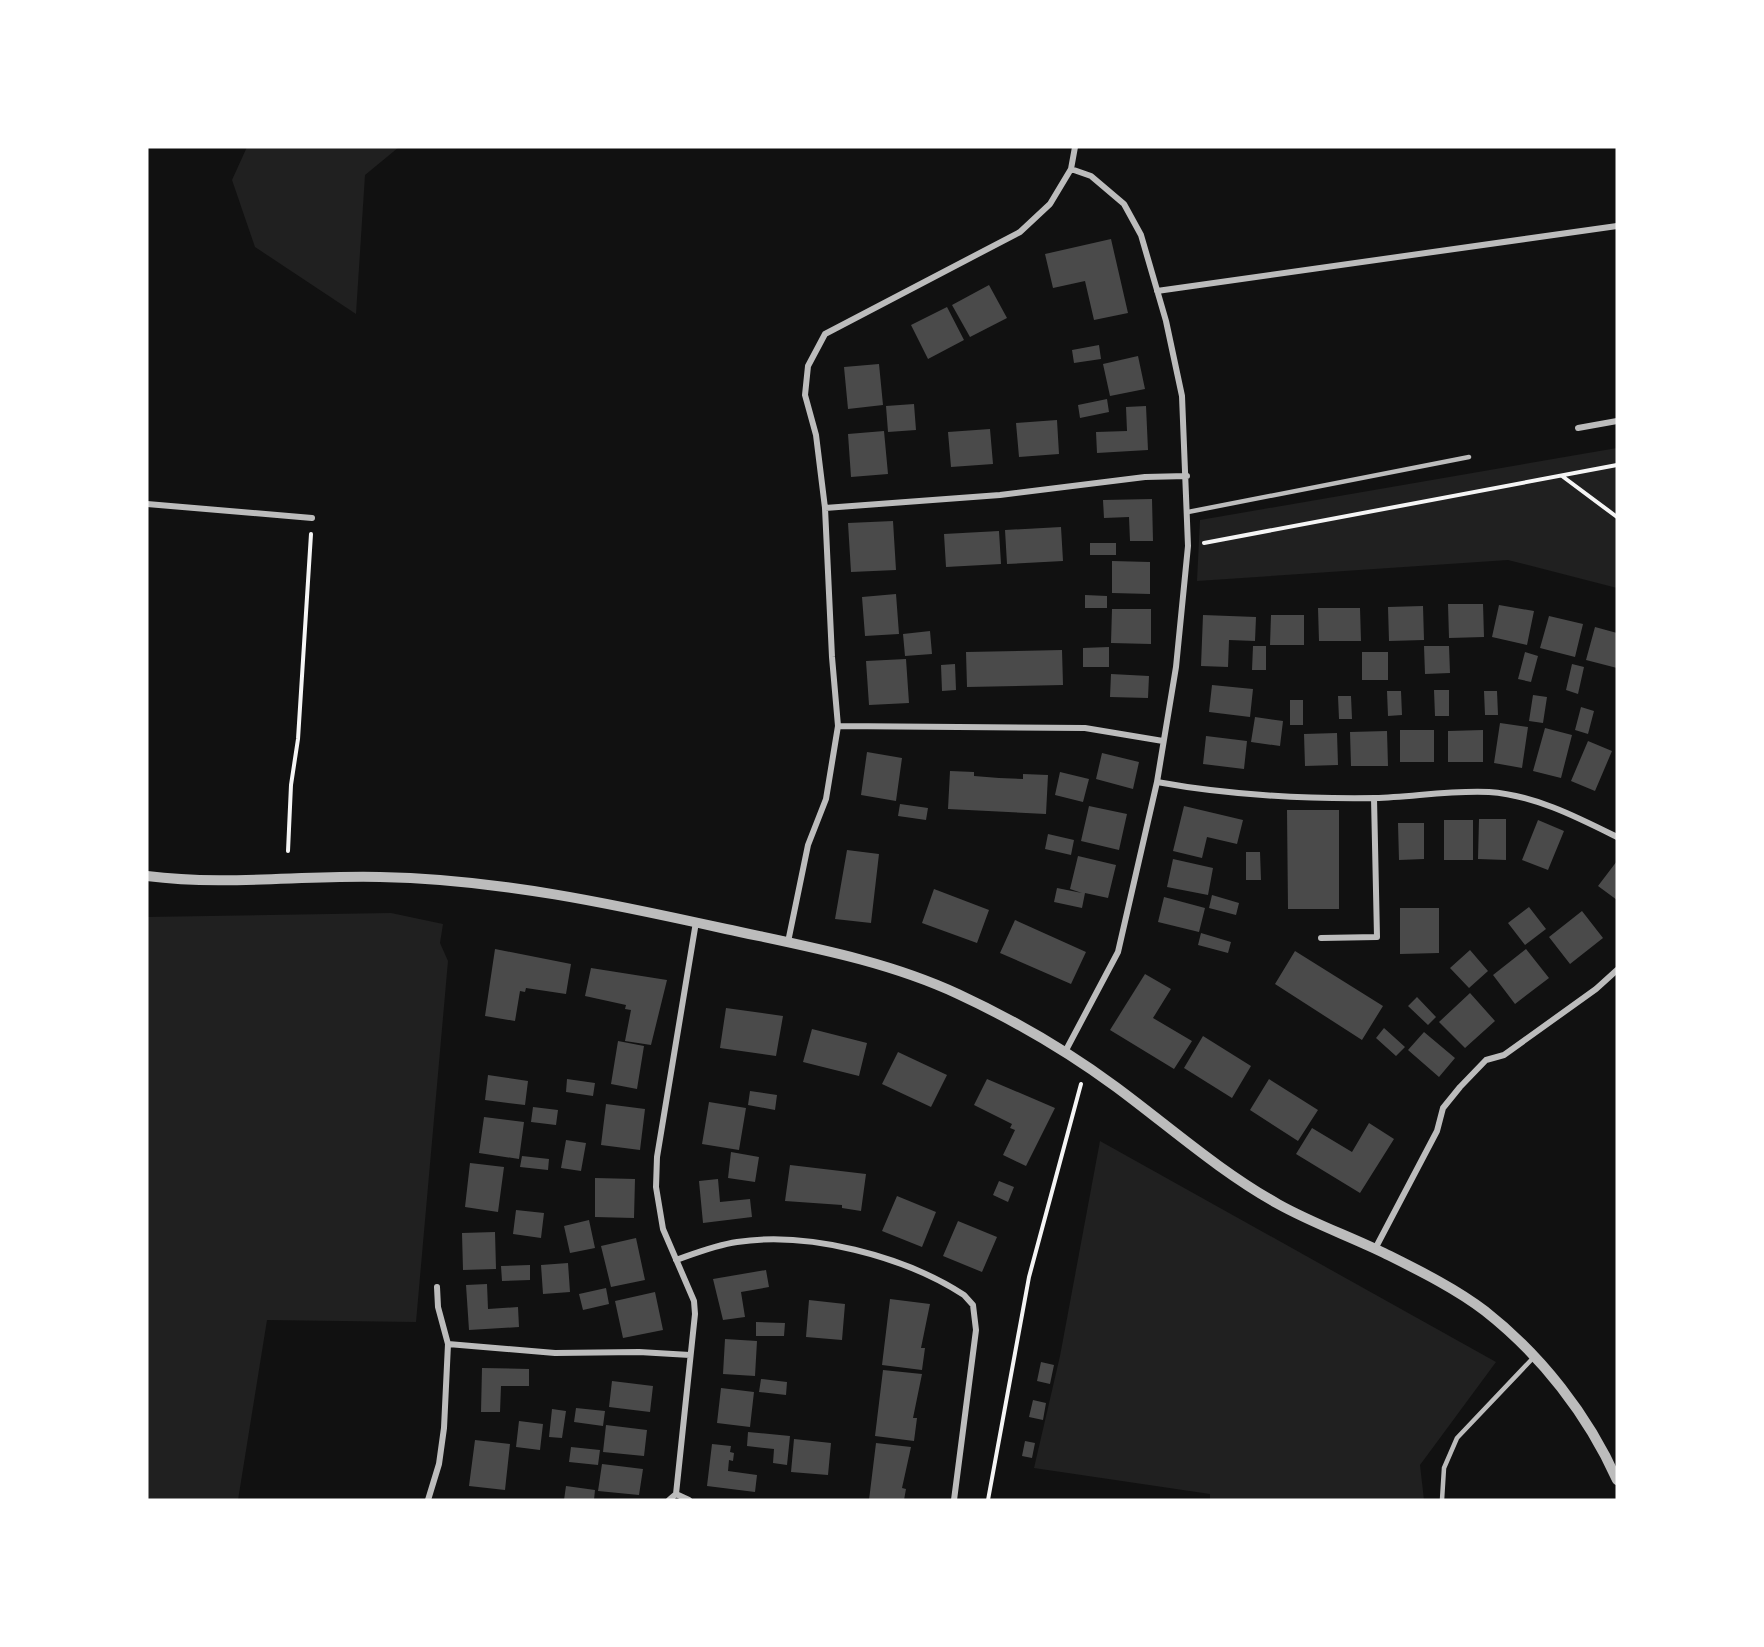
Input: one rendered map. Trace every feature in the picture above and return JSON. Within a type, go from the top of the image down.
[{"type":"street","points":[[788,942],[808,845],[826,800],[838,726],[831,657],[825,508],[816,435],[805,395],[808,366],[825,334],[1020,232],[1050,204],[1071,169],[1075,147]]},
{"type":"street","points":[[1065,1052],[1118,952],[1156,782],[1176,667],[1188,546],[1182,396],[1141,235],[1124,204],[1091,176],[1071,169]]},
{"type":"street","points":[[1157,291],[1617,226]]},
{"type":"street","points":[[1578,428],[1617,421]]},
{"type":"street","points":[[825,508],[1000,495],[1145,477],[1187,477]]},
{"type":"street","points":[[147,504],[312,518]]},
{"type":"street","points":[[838,726],[1085,728],[1162,741]]},
{"type":"street","points":[[1156,782],[1221,794],[1374,798],[1488,792],[1530,799],[1617,837]]},
{"type":"street","points":[[1321,938],[1377,937],[1374,798]]},
{"type":"street","points":[[147,876],[256,881],[379,877],[419,879],[600,901],[788,942],[876,964],[955,992],[1039,1035],[1065,1052],[1192,1148],[1253,1189],[1282,1206],[1375,1249],[1481,1308],[1533,1358],[1581,1413],[1604,1450],[1617,1480]]},
{"type":"street","points":[[669,1500],[676,1494],[694,1301],[658,1210],[657,1157],[696,922]]},
{"type":"street","points":[[1375,1249],[1437,1131],[1443,1108],[1460,1087],[1486,1060],[1504,1055],[1596,989],[1617,970]]},
{"type":"street","points":[[676,1260],[712,1247],[738,1241],[766,1239],[809,1243],[857,1250],[889,1258],[964,1295],[973,1305],[976,1330],[954,1500]]},
{"type":"street","points":[[428,1500],[442,1447],[448,1344],[440,1316],[437,1287]]},
{"type":"street","points":[[448,1344],[555,1353],[639,1352],[690,1355]]},
{"type":"street","points":[[676,1494],[689,1500]]},
{"type":"lane","points":[[1188,512],[1468,457]]},
{"type":"lane","points":[[1442,1500],[1444,1468],[1457,1438],[1533,1358]]},
{"type":"path","points":[[1188,546],[1617,465]]},
{"type":"path","points":[[1561,475],[1617,517]]},
{"type":"path","points":[[288,851],[291,785],[298,739],[312,518]]},
{"type":"path","points":[[988,1500],[1029,1277],[1086,1066]]},
{"type":"shaded area","points":[[247,147],[399,147],[365,175],[356,314],[255,247],[232,180]]},
{"type":"shaded area","points":[[1617,448],[1617,588],[1508,560],[1197,581],[1200,520]]},
{"type":"shaded area","points":[[391,913],[443,924],[440,943],[448,961],[416,1322],[267,1320],[238,1500],[147,1500],[147,917]]},
{"type":"shaded area","points":[[1100,1141],[1496,1362],[1420,1465],[1424,1500],[1210,1500],[1210,1494],[1034,1468],[1060,1356]]},
{"type":"building","points":[[1111,239],[1128,313],[1094,320],[1085,281],[1053,288],[1045,254]]},
{"type":"building","points":[[989,285],[1007,318],[970,337],[952,305]]},
{"type":"building","points":[[947,307],[964,340],[928,359],[911,325]]},
{"type":"building","points":[[1099,345],[1101,359],[1074,363],[1072,350]]},
{"type":"building","points":[[1138,356],[1145,389],[1110,396],[1103,364]]},
{"type":"building","points":[[879,364],[883,405],[848,409],[844,367]]},
{"type":"building","points":[[1107,399],[1109,412],[1080,418],[1078,405]]},
{"type":"building","points":[[914,404],[916,430],[888,432],[886,406]]},
{"type":"building","points":[[1146,406],[1148,450],[1097,453],[1096,432],[1127,431],[1126,407]]},
{"type":"building","points":[[1057,420],[1059,454],[1019,457],[1016,423]]},
{"type":"building","points":[[990,429],[993,464],[951,467],[948,432]]},
{"type":"building","points":[[884,431],[888,474],[851,477],[848,434]]},
{"type":"building","points":[[1152,499],[1153,541],[1130,541],[1129,517],[1104,518],[1103,500]]},
{"type":"building","points":[[893,521],[896,570],[851,572],[848,523]]},
{"type":"building","points":[[1061,527],[1063,561],[1007,564],[1005,530]]},
{"type":"building","points":[[999,531],[1001,564],[946,567],[944,534]]},
{"type":"building","points":[[1090,543],[1116,543],[1116,555],[1090,555]]},
{"type":"building","points":[[1112,561],[1150,562],[1150,594],[1112,593]]},
{"type":"building","points":[[896,594],[899,634],[865,636],[862,597]]},
{"type":"building","points":[[1085,595],[1107,596],[1107,608],[1085,608]]},
{"type":"building","points":[[1448,604],[1483,604],[1484,637],[1449,638]]},
{"type":"building","points":[[1499,605],[1534,611],[1527,645],[1492,637]]},
{"type":"building","points":[[1423,606],[1424,640],[1389,641],[1388,607]]},
{"type":"building","points":[[1318,608],[1360,608],[1361,641],[1319,641]]},
{"type":"building","points":[[1112,609],[1151,609],[1151,644],[1111,643]]},
{"type":"building","points":[[1203,615],[1256,617],[1255,641],[1229,640],[1228,667],[1201,666]]},
{"type":"building","points":[[1271,615],[1304,615],[1304,645],[1270,645]]},
{"type":"building","points":[[1549,616],[1583,624],[1575,657],[1540,648]]},
{"type":"building","points":[[1595,627],[1617,633],[1617,668],[1586,660]]},
{"type":"building","points":[[930,631],[932,654],[905,656],[903,634]]},
{"type":"building","points":[[1253,646],[1266,646],[1266,670],[1252,670]]},
{"type":"building","points":[[1424,646],[1449,646],[1450,673],[1425,674]]},
{"type":"building","points":[[1109,647],[1109,667],[1083,667],[1083,648]]},
{"type":"building","points":[[1062,650],[1063,685],[967,687],[966,652]]},
{"type":"building","points":[[1362,652],[1388,652],[1388,680],[1362,680]]},
{"type":"building","points":[[1525,652],[1538,656],[1531,682],[1518,679]]},
{"type":"building","points":[[906,659],[909,703],[869,705],[866,661]]},
{"type":"building","points":[[955,664],[956,690],[942,691],[941,665]]},
{"type":"building","points":[[1572,664],[1584,667],[1578,694],[1566,690]]},
{"type":"building","points":[[1111,674],[1149,676],[1148,698],[1110,697]]},
{"type":"building","points":[[1212,685],[1253,689],[1250,717],[1209,712]]},
{"type":"building","points":[[1434,690],[1449,690],[1449,716],[1435,716]]},
{"type":"building","points":[[1387,691],[1401,691],[1402,715],[1388,716]]},
{"type":"building","points":[[1484,691],[1497,691],[1498,715],[1485,715]]},
{"type":"building","points":[[1533,695],[1547,697],[1543,723],[1529,721]]},
{"type":"building","points":[[1338,696],[1351,696],[1352,719],[1339,719]]},
{"type":"building","points":[[1290,700],[1303,700],[1303,725],[1290,725]]},
{"type":"building","points":[[1581,707],[1594,711],[1588,734],[1575,730]]},
{"type":"building","points":[[1255,717],[1283,721],[1280,746],[1251,742]]},
{"type":"building","points":[[1500,723],[1528,727],[1522,768],[1494,763]]},
{"type":"building","points":[[1545,728],[1572,735],[1561,778],[1533,771]]},
{"type":"building","points":[[1400,730],[1434,730],[1434,762],[1400,762]]},
{"type":"building","points":[[1483,730],[1483,762],[1448,762],[1448,731]]},
{"type":"building","points":[[1387,731],[1388,766],[1351,766],[1350,732]]},
{"type":"building","points":[[1337,733],[1338,765],[1305,766],[1304,734]]},
{"type":"building","points":[[1206,736],[1247,741],[1244,769],[1203,764]]},
{"type":"building","points":[[1588,741],[1612,751],[1595,791],[1571,781]]},
{"type":"building","points":[[867,752],[902,758],[896,801],[861,795]]},
{"type":"building","points":[[1102,753],[1139,762],[1133,789],[1096,779]]},
{"type":"building","points":[[950,771],[974,772],[974,776],[1023,779],[1023,774],[1048,775],[1046,814],[948,809]]},
{"type":"building","points":[[1060,772],[1089,779],[1083,802],[1055,795]]},
{"type":"building","points":[[900,804],[928,808],[926,820],[898,816]]},
{"type":"building","points":[[1089,806],[1127,814],[1119,850],[1081,841]]},
{"type":"building","points":[[1184,806],[1243,820],[1237,844],[1207,837],[1202,858],[1173,851]]},
{"type":"building","points":[[1287,810],[1339,810],[1339,909],[1288,909]]},
{"type":"building","points":[[1479,819],[1506,819],[1506,860],[1478,859]]},
{"type":"building","points":[[1444,820],[1473,820],[1473,860],[1444,860]]},
{"type":"building","points":[[1538,820],[1564,831],[1548,870],[1522,860]]},
{"type":"building","points":[[1398,823],[1424,823],[1424,859],[1399,860]]},
{"type":"building","points":[[1048,834],[1074,840],[1071,855],[1045,849]]},
{"type":"building","points":[[847,850],[879,854],[871,923],[835,919]]},
{"type":"building","points":[[1246,852],[1260,852],[1261,880],[1246,880]]},
{"type":"building","points":[[1078,856],[1116,865],[1108,898],[1085,893],[1082,908],[1054,902],[1057,888],[1082,893],[1070,889]]},
{"type":"building","points":[[1173,859],[1213,868],[1208,895],[1167,887]]},
{"type":"building","points":[[1617,861],[1617,900],[1598,886]]},
{"type":"building","points":[[934,889],[989,910],[977,943],[922,923]]},
{"type":"building","points":[[1212,895],[1239,903],[1236,915],[1209,908]]},
{"type":"building","points":[[1164,897],[1205,908],[1199,932],[1158,922]]},
{"type":"building","points":[[1529,907],[1546,929],[1525,945],[1508,923]]},
{"type":"building","points":[[1400,908],[1439,908],[1439,953],[1400,954]]},
{"type":"building","points":[[1582,911],[1603,938],[1570,964],[1549,937]]},
{"type":"building","points":[[1015,920],[1086,952],[1071,984],[1000,953]]},
{"type":"building","points":[[1201,933],[1231,942],[1228,953],[1198,945]]},
{"type":"building","points":[[495,949],[571,964],[566,994],[526,988],[525,992],[520,991],[515,1021],[485,1016]]},
{"type":"building","points":[[1526,949],[1549,978],[1515,1004],[1493,975]]},
{"type":"building","points":[[1470,950],[1488,971],[1469,988],[1450,968]]},
{"type":"building","points":[[1295,951],[1383,1006],[1362,1040],[1275,984]]},
{"type":"building","points":[[591,968],[667,980],[651,1045],[625,1041],[631,1010],[625,1009],[626,1005],[585,996]]},
{"type":"building","points":[[1145,974],[1171,989],[1153,1018],[1192,1041],[1174,1069],[1110,1030]]},
{"type":"building","points":[[1470,993],[1495,1021],[1465,1048],[1439,1022]]},
{"type":"building","points":[[1417,997],[1436,1017],[1428,1025],[1408,1006]]},
{"type":"building","points":[[726,1008],[783,1016],[776,1056],[720,1048]]},
{"type":"building","points":[[1384,1028],[1405,1047],[1396,1056],[1376,1038]]},
{"type":"building","points":[[812,1029],[867,1043],[859,1076],[803,1062]]},
{"type":"building","points":[[1424,1032],[1455,1058],[1439,1077],[1408,1050]]},
{"type":"building","points":[[1203,1036],[1251,1066],[1232,1098],[1184,1068]]},
{"type":"building","points":[[618,1041],[644,1046],[637,1089],[611,1084]]},
{"type":"building","points":[[898,1052],[947,1075],[931,1107],[882,1084]]},
{"type":"building","points":[[488,1075],[528,1081],[525,1105],[485,1100]]},
{"type":"building","points":[[567,1079],[595,1083],[593,1096],[566,1092]]},
{"type":"building","points":[[987,1079],[1055,1108],[1026,1166],[1003,1155],[1015,1130],[1010,1128],[1012,1124],[974,1105]]},
{"type":"building","points":[[1269,1079],[1318,1110],[1298,1141],[1250,1110]]},
{"type":"building","points":[[750,1091],[777,1095],[775,1110],[748,1105]]},
{"type":"building","points":[[709,1102],[746,1108],[739,1150],[702,1144]]},
{"type":"building","points":[[606,1104],[645,1109],[640,1150],[601,1145]]},
{"type":"building","points":[[533,1107],[558,1110],[556,1125],[531,1122]]},
{"type":"building","points":[[484,1117],[524,1122],[519,1159],[479,1153]]},
{"type":"building","points":[[1369,1123],[1394,1139],[1360,1193],[1296,1154],[1312,1128],[1352,1152]]},
{"type":"building","points":[[566,1140],[586,1143],[581,1171],[561,1168]]},
{"type":"building","points":[[731,1152],[759,1157],[755,1182],[728,1178]]},
{"type":"building","points":[[522,1156],[549,1159],[548,1170],[520,1167]]},
{"type":"building","points":[[470,1163],[504,1167],[498,1212],[465,1207]]},
{"type":"building","points":[[790,1165],[866,1174],[861,1211],[842,1208],[842,1205],[785,1201]]},
{"type":"building","points":[[595,1178],[635,1179],[634,1218],[595,1217]]},
{"type":"building","points":[[718,1179],[720,1202],[750,1199],[752,1217],[703,1223],[699,1181]]},
{"type":"building","points":[[999,1181],[1014,1187],[1008,1202],[993,1195]]},
{"type":"building","points":[[897,1196],[936,1212],[922,1247],[882,1231]]},
{"type":"building","points":[[516,1210],[544,1213],[541,1238],[513,1234]]},
{"type":"building","points":[[589,1220],[595,1248],[570,1253],[564,1226]]},
{"type":"building","points":[[958,1221],[997,1237],[982,1272],[943,1256]]},
{"type":"building","points":[[495,1232],[496,1269],[463,1270],[462,1233]]},
{"type":"building","points":[[636,1238],[645,1280],[611,1287],[601,1246]]},
{"type":"building","points":[[568,1263],[570,1292],[543,1294],[541,1265]]},
{"type":"building","points":[[530,1265],[530,1280],[502,1281],[501,1266]]},
{"type":"building","points":[[766,1270],[769,1287],[741,1292],[745,1317],[723,1320],[713,1279]]},
{"type":"building","points":[[487,1284],[488,1309],[518,1307],[519,1327],[469,1330],[466,1285]]},
{"type":"building","points":[[606,1288],[609,1304],[583,1310],[579,1294]]},
{"type":"building","points":[[655,1292],[663,1330],[623,1338],[615,1301]]},
{"type":"building","points":[[890,1299],[930,1304],[921,1348],[925,1348],[922,1370],[882,1365]]},
{"type":"building","points":[[809,1300],[845,1304],[842,1340],[806,1337]]},
{"type":"building","points":[[756,1322],[785,1323],[784,1336],[756,1336]]},
{"type":"building","points":[[725,1339],[757,1341],[755,1376],[723,1374]]},
{"type":"building","points":[[1041,1362],[1054,1365],[1050,1384],[1037,1381]]},
{"type":"building","points":[[482,1368],[529,1369],[529,1386],[501,1386],[500,1412],[481,1412]]},
{"type":"building","points":[[883,1370],[922,1374],[913,1418],[917,1418],[914,1441],[875,1436]]},
{"type":"building","points":[[761,1379],[787,1382],[786,1395],[759,1392]]},
{"type":"building","points":[[612,1381],[653,1386],[650,1412],[609,1407]]},
{"type":"building","points":[[721,1388],[754,1392],[750,1427],[717,1423]]},
{"type":"building","points":[[1033,1400],[1046,1403],[1043,1420],[1029,1417]]},
{"type":"building","points":[[576,1408],[605,1411],[603,1426],[574,1422]]},
{"type":"building","points":[[552,1409],[566,1411],[562,1438],[549,1437]]},
{"type":"building","points":[[519,1421],[543,1424],[540,1450],[516,1447]]},
{"type":"building","points":[[606,1425],[647,1430],[644,1456],[603,1452]]},
{"type":"building","points":[[748,1432],[790,1436],[787,1465],[773,1463],[774,1449],[747,1446]]},
{"type":"building","points":[[794,1439],[831,1443],[828,1475],[791,1472]]},
{"type":"building","points":[[475,1440],[510,1444],[505,1490],[469,1486]]},
{"type":"building","points":[[1025,1441],[1035,1443],[1032,1458],[1022,1456]]},
{"type":"building","points":[[876,1443],[911,1447],[902,1488],[906,1489],[904,1500],[869,1500]]},
{"type":"building","points":[[712,1444],[731,1446],[730,1452],[734,1453],[733,1461],[729,1460],[728,1471],[757,1475],[755,1492],[707,1486]]},
{"type":"building","points":[[571,1447],[600,1450],[598,1465],[569,1462]]},
{"type":"building","points":[[602,1464],[643,1469],[639,1495],[598,1491]]},
{"type":"building","points":[[566,1486],[595,1490],[594,1500],[564,1500]]}]
